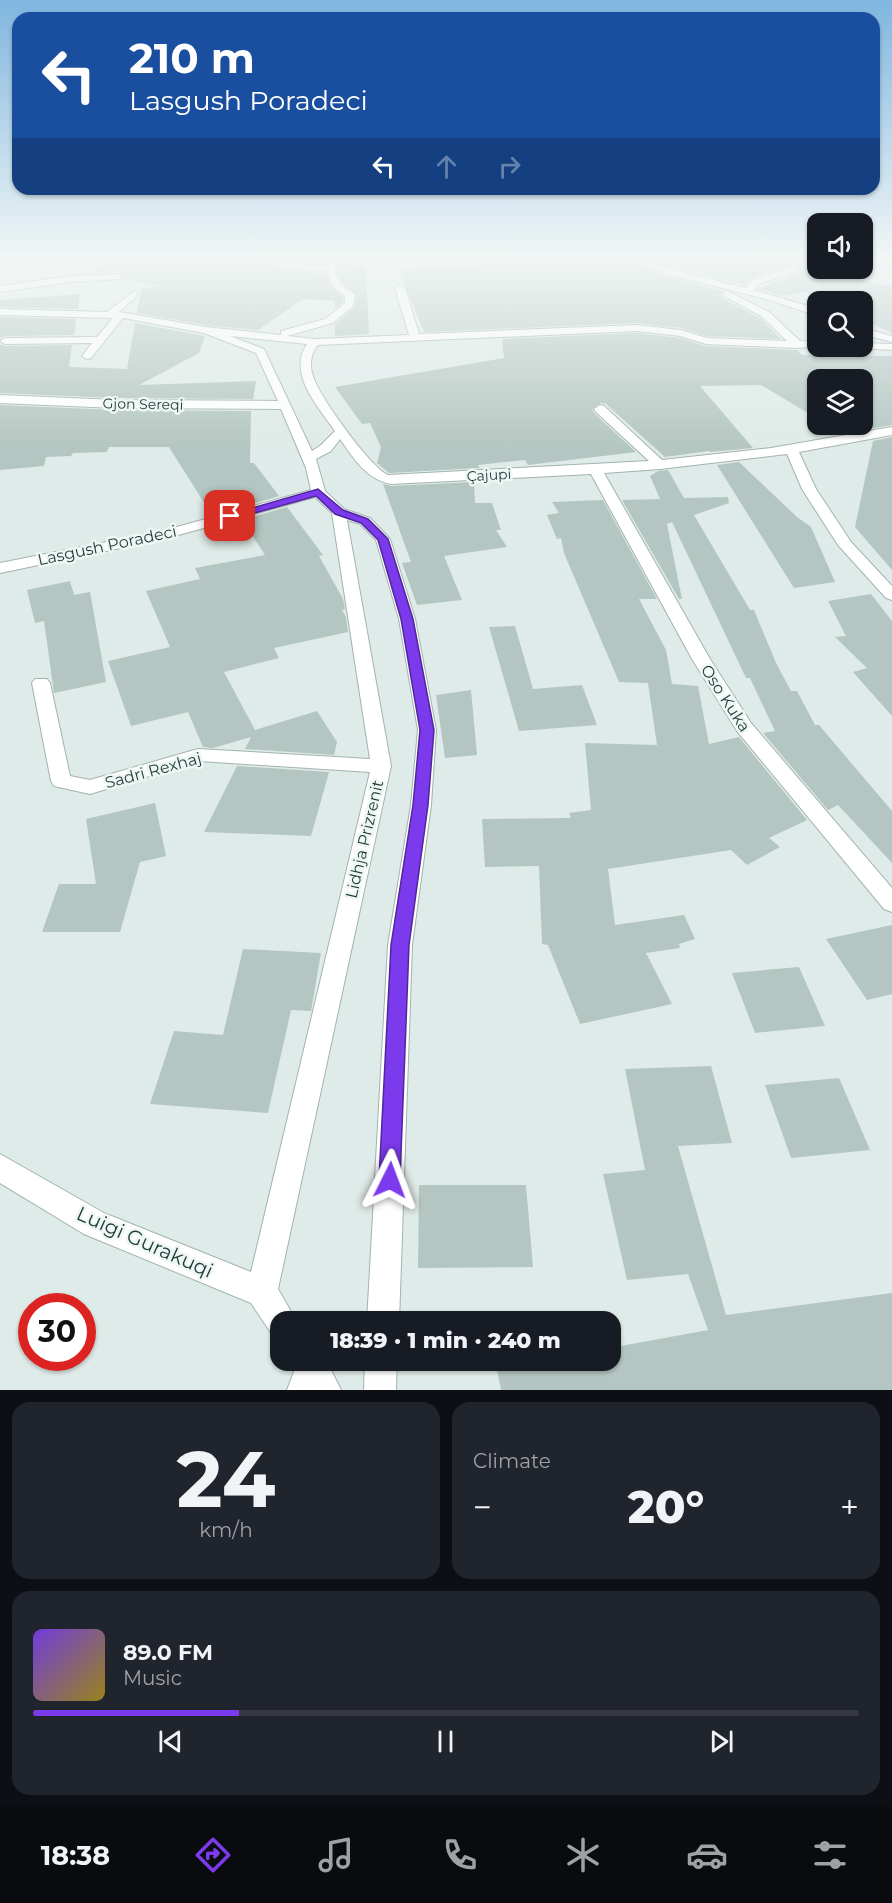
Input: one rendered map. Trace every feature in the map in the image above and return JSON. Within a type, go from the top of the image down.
[{"type":"street","points":[[87,356],[116,321]]},
{"type":"street","points":[[154,321],[206,330],[315,342],[637,328],[681,333],[706,341],[807,345]]},
{"type":"street","points":[[265,337],[331,321]]},
{"type":"street","points":[[410,321],[415,337]]},
{"type":"street","points":[[772,321],[798,345]]},
{"type":"street","points":[[206,330],[260,351],[309,458],[318,492],[339,512],[364,521],[383,539],[407,619],[427,730],[421,805],[400,945],[383,1311]]},
{"type":"street","points":[[873,334],[892,339]]},
{"type":"street","points":[[5,341],[101,340]]},
{"type":"street","name":"Çajupi","points":[[315,342],[310,346],[305,357],[307,378],[317,397],[372,471],[386,479],[660,465],[792,450],[892,432]]},
{"type":"street","points":[[873,346],[892,346]]},
{"type":"street","name":"Gjon Sereqi","points":[[0,399],[116,404],[285,405]]},
{"type":"street","points":[[600,409],[660,465]]},
{"type":"street","points":[[309,458],[326,448],[342,430]]},
{"type":"street","points":[[792,450],[809,489],[845,545],[892,595]]},
{"type":"street","name":"Oso Kuka","points":[[595,469],[701,659],[744,728],[892,903]]},
{"type":"street","name":"Lasgush Poradeci","points":[[0,568],[164,534],[318,492]]},
{"type":"street","name":"Lidhja Prizrenit","points":[[262,1292],[381,766],[339,512]]},
{"type":"street","name":"Sadri Rexhaj","points":[[41,683],[61,781],[90,787],[198,755],[381,766]]},
{"type":"street","name":"Luigi Gurakuqi","points":[[0,1167],[93,1224],[262,1292]]},
{"type":"street","points":[[262,1292],[275,1311]]},
{"type":"street","points":[[380,1390],[381,1371]]},
{"type":"building","points":[[0,321],[76,321],[74,335],[0,338]]},
{"type":"building","points":[[182,321],[271,321],[258,330]]},
{"type":"building","points":[[339,321],[368,321],[369,334],[335,336],[335,324]]},
{"type":"building","points":[[419,321],[763,321],[781,339],[707,336],[681,328],[637,323],[424,332]]},
{"type":"building","points":[[873,321],[892,321],[892,333],[873,324]]},
{"type":"building","points":[[135,323],[205,336],[199,353],[139,385],[256,381],[253,399],[116,398],[0,393],[0,344],[5,346],[72,345],[69,367],[127,369]]},
{"type":"building","points":[[637,333],[680,338],[706,346],[797,350],[807,357],[892,356],[892,425],[873,428],[873,369],[807,369],[807,412],[761,385],[700,386],[753,448],[665,457],[606,404],[601,403],[592,409],[594,413],[636,452],[528,465],[525,460],[478,465],[479,468],[389,473],[377,463],[381,447],[370,423],[362,424],[335,387],[504,358],[502,339]]},
{"type":"building","points":[[0,405],[116,410],[251,411],[250,463],[254,463],[279,496],[235,509],[210,512],[169,447],[109,447],[107,452],[46,457],[44,466],[0,470]]},
{"type":"building","points":[[892,437],[892,570],[855,527],[873,441]]},
{"type":"building","points":[[739,462],[797,517],[811,527],[835,582],[794,588],[717,465]]},
{"type":"building","points":[[668,470],[684,498],[728,497],[729,503],[694,515],[750,610],[754,610],[776,663],[791,691],[797,691],[815,725],[819,725],[892,811],[892,863],[838,805],[828,810],[763,733],[775,731],[750,678],[746,678],[672,522],[667,524],[682,599],[679,599],[622,500],[660,499],[650,476],[658,471]]},
{"type":"building","points":[[474,482],[475,503],[492,503],[501,530],[496,530],[507,547],[444,556],[462,600],[417,605],[402,563],[411,562],[383,484],[391,486]]},
{"type":"building","points":[[603,500],[657,599],[639,599],[666,650],[672,684],[698,686],[709,744],[739,737],[807,820],[769,838],[780,847],[747,865],[731,850],[608,869],[615,925],[684,915],[695,939],[679,944],[680,948],[646,953],[672,1004],[580,1024],[548,945],[542,944],[539,866],[485,867],[482,819],[571,818],[569,813],[591,810],[585,743],[657,745],[648,683],[619,682],[564,553],[561,538],[557,539],[547,515],[559,513],[552,502]]},
{"type":"building","points":[[287,507],[323,555],[319,556],[343,599],[345,609],[342,610],[346,617],[348,632],[274,648],[279,658],[224,672],[255,730],[317,711],[337,742],[334,755],[245,749],[251,737],[213,748],[203,747],[188,712],[131,726],[108,661],[170,647],[146,591],[200,579],[195,568],[265,555],[242,520]]},
{"type":"building","points":[[70,581],[74,595],[90,592],[106,682],[54,693],[44,621],[35,623],[27,590]]},
{"type":"building","points":[[871,594],[892,621],[892,716],[853,672],[867,668],[835,637],[846,636],[828,601]]},
{"type":"building","points":[[515,626],[533,689],[582,685],[597,725],[519,731],[489,627]]},
{"type":"building","points":[[471,690],[477,755],[445,758],[436,695]]},
{"type":"building","points":[[237,766],[329,772],[311,836],[204,832]]},
{"type":"building","points":[[155,803],[166,856],[140,862],[120,932],[42,932],[59,884],[96,884],[86,819]]},
{"type":"building","points":[[892,925],[892,994],[867,1000],[826,939]]},
{"type":"building","points":[[243,949],[321,953],[311,1011],[291,1010],[268,1113],[150,1104],[174,1031],[223,1035]]},
{"type":"building","points":[[799,967],[825,1026],[755,1033],[732,973]]},
{"type":"building","points":[[711,1066],[732,1143],[678,1146],[726,1315],[892,1293],[892,1390],[501,1390],[497,1371],[621,1371],[621,1346],[708,1330],[688,1274],[627,1280],[603,1174],[645,1170],[625,1069]]},
{"type":"building","points":[[839,1078],[870,1150],[791,1158],[765,1085]]},
{"type":"building","points":[[419,1185],[526,1185],[533,1267],[418,1268]]},
{"type":"route","points":[[230,516],[318,492],[339,512],[364,521],[383,539],[407,619],[427,730],[421,805],[400,945],[390,1180]]}]
